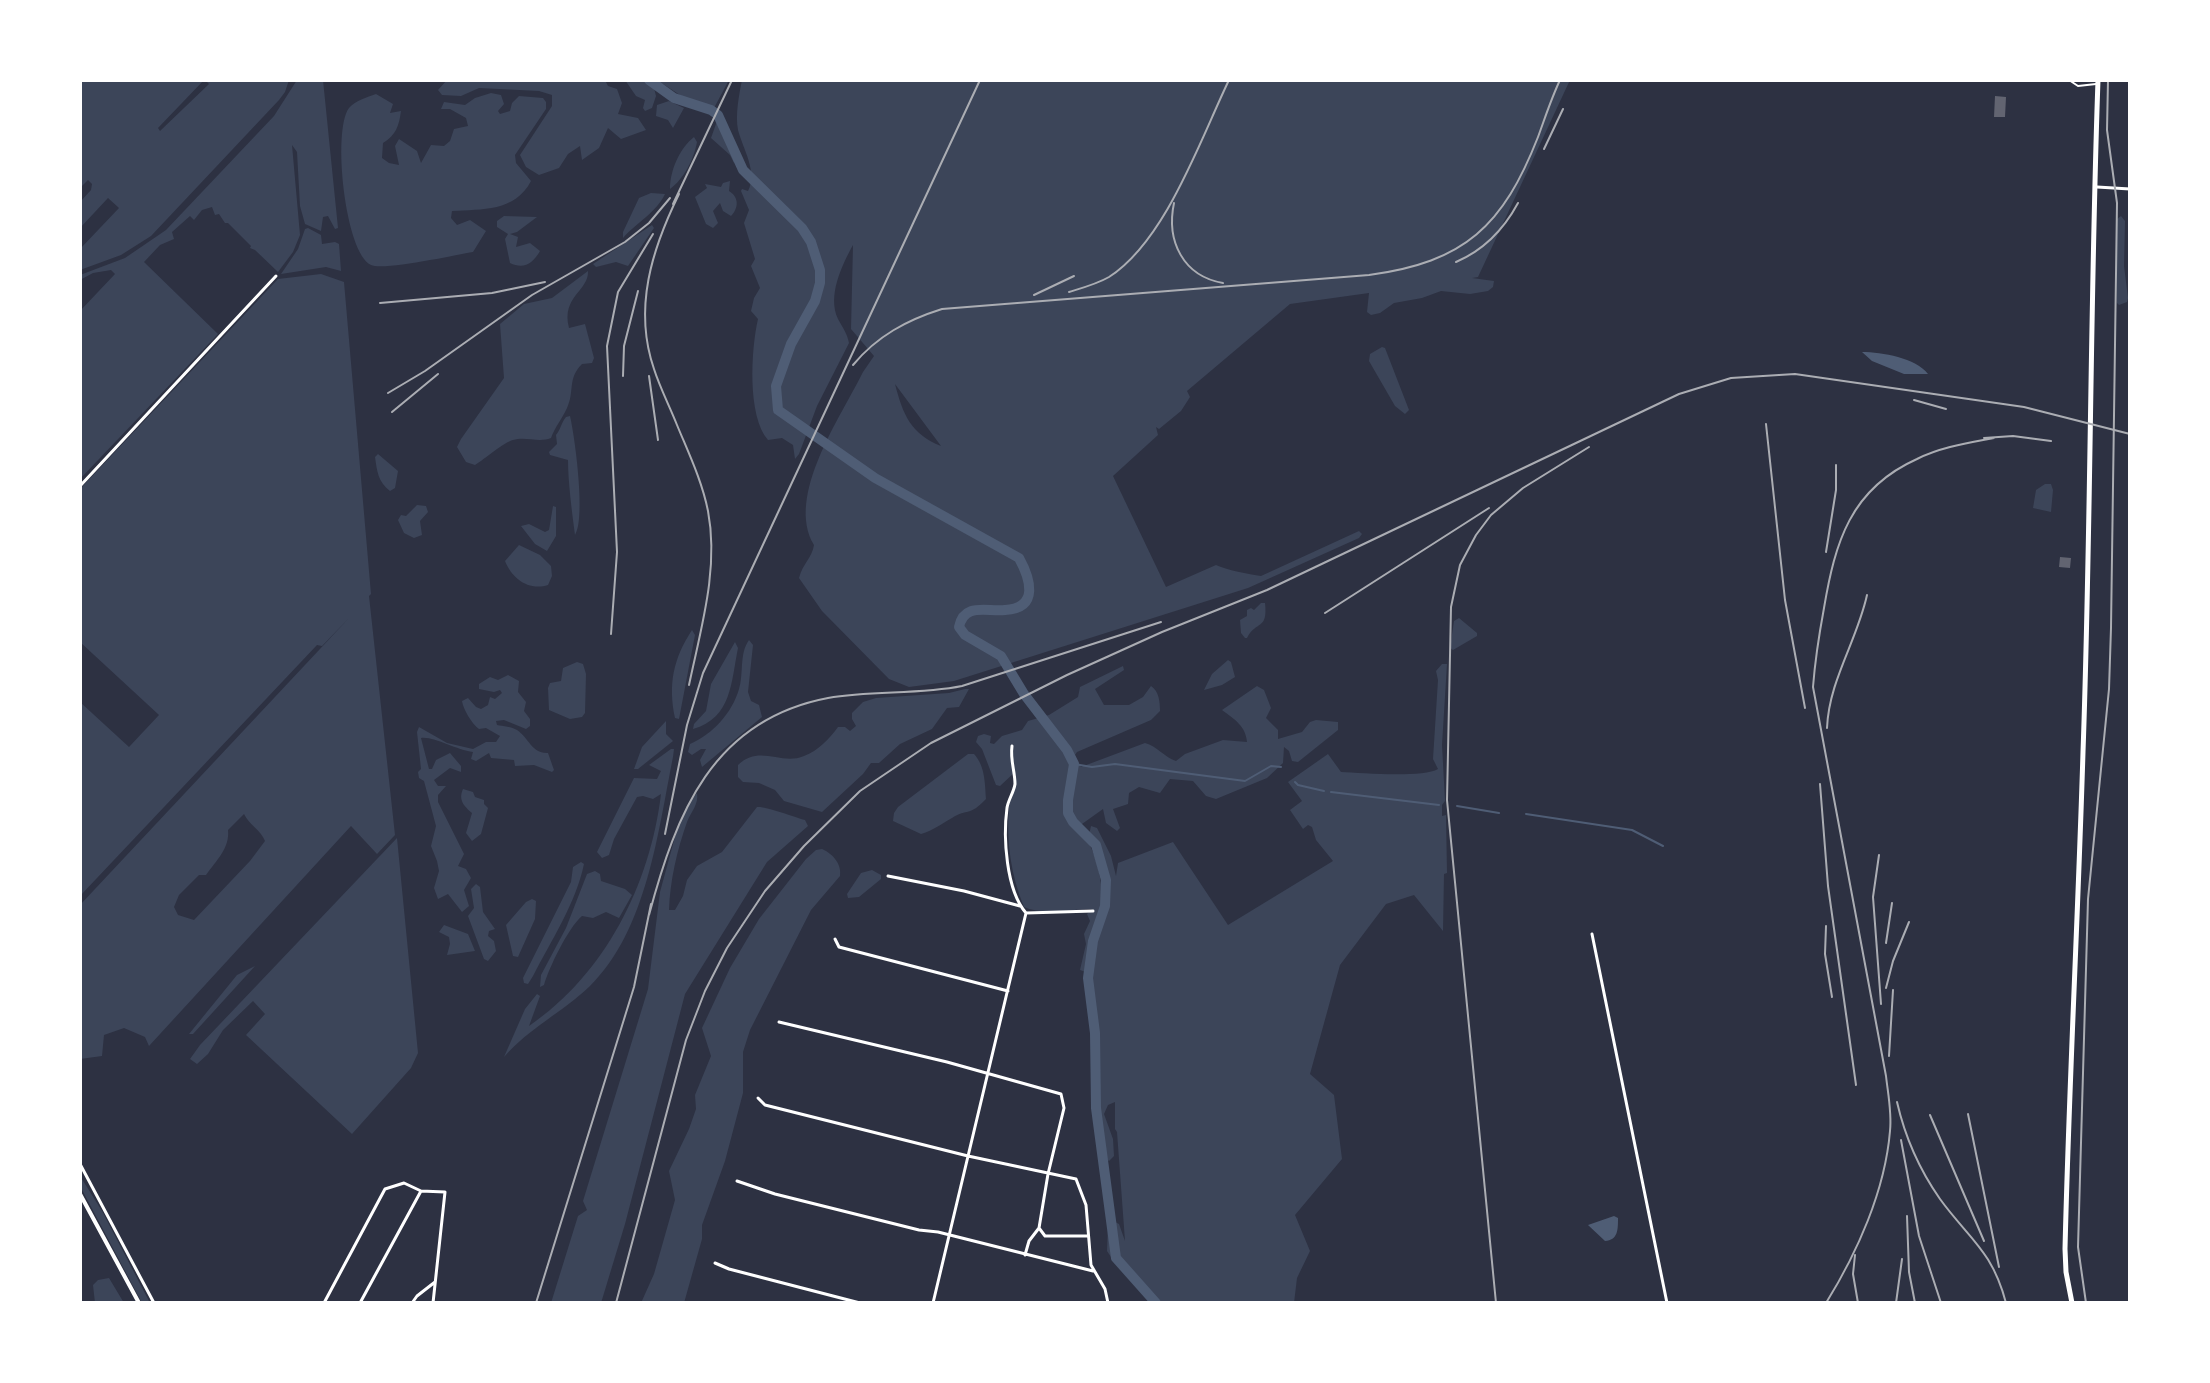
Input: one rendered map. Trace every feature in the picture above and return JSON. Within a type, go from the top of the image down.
[{"type":"main road","points":[[2072,1303],[2066,1272],[2065,1234],[2085,656],[2091,265],[2098,82]]},
{"type":"main road","points":[[80,1194],[139,1303]]},
{"type":"street","points":[[2093,187],[2130,189]]},
{"type":"street","points":[[80,486],[276,276]]},
{"type":"street","points":[[1012,746],[1015,781],[1004,834],[1012,878],[1020,906],[1026,913]]},
{"type":"street","points":[[888,876],[1020,906]]},
{"type":"street","points":[[1026,913],[1093,911]]},
{"type":"street","points":[[933,1303],[1026,913]]},
{"type":"street","points":[[1592,934],[1667,1303]]},
{"type":"street","points":[[835,939],[839,947],[1008,991]]},
{"type":"street","points":[[779,1022],[1059,1092],[1064,1108],[1039,1228],[1029,1241],[1025,1255]]},
{"type":"street","points":[[758,1098],[765,1105],[968,1156],[1076,1179],[1086,1205],[1093,1271],[1105,1289],[1108,1303]]},
{"type":"street","points":[[80,1164],[154,1303]]},
{"type":"street","points":[[737,1181],[775,1194],[1093,1271]]},
{"type":"street","points":[[324,1303],[385,1189],[404,1183],[421,1191],[445,1192],[433,1303]]},
{"type":"street","points":[[360,1303],[421,1191]]},
{"type":"street","points":[[1039,1228],[1045,1236],[1088,1236]]},
{"type":"street","points":[[715,1263],[860,1303]]},
{"type":"street","points":[[412,1303],[435,1282]]},
{"type":"lane","points":[[2069,80],[2078,86],[2098,82]]},
{"type":"shaded area","points":[[80,80],[204,80],[158,128],[160,131],[209,84],[205,80],[289,80],[279,100],[151,236],[121,255],[80,270],[80,249],[119,208],[108,198],[80,228],[80,202],[91,190],[92,184],[88,180],[80,188]]},
{"type":"shaded area","points":[[297,80],[323,80],[338,228],[335,229],[328,216],[323,217],[321,231],[305,224],[300,206],[297,152],[292,145],[300,235],[293,252],[278,272],[250,248],[219,214],[215,215],[212,207],[202,210],[194,220],[190,216],[172,232],[174,239],[160,245],[144,262],[218,334],[80,479],[80,311],[115,274],[111,270],[93,273],[80,280],[80,275],[125,258],[166,230],[274,116]]},
{"type":"shaded area","points":[[447,80],[605,80],[608,86],[617,89],[622,103],[618,114],[638,118],[646,130],[621,139],[608,128],[599,148],[582,160],[580,146],[568,154],[559,168],[539,175],[526,167],[520,155],[552,106],[552,95],[539,91],[479,88],[461,96],[442,95],[438,90]]},
{"type":"shaded area","points":[[625,80],[729,80],[714,108],[685,100],[663,84],[654,88],[656,96],[652,108],[645,111],[645,100],[636,96]]},
{"type":"shaded area","points":[[742,80],[1570,80],[1478,277],[1472,278],[1494,281],[1493,287],[1470,294],[1441,291],[1394,303],[1371,315],[1367,312],[1369,293],[1290,304],[1187,391],[1190,397],[1181,411],[1159,429],[1156,427],[1158,435],[1113,476],[1166,587],[1216,565],[1261,576],[1359,531],[1362,534],[1359,538],[1248,588],[954,681],[909,687],[889,679],[822,611],[799,578],[814,545],[807,525],[806,504],[819,457],[874,356],[851,329],[853,245],[841,271],[834,301],[849,343],[817,406],[795,459],[793,445],[782,438],[768,440],[757,415],[752,382],[758,319],[751,311],[760,288],[751,266],[755,259],[744,223],[749,210],[741,191],[748,191],[751,184],[749,160],[737,124]],"holes":[[[895,384],[941,446],[915,429],[901,405]]]},
{"type":"shaded area","points":[[491,93],[501,95],[504,104],[498,111],[500,114],[510,111],[512,103],[519,96],[543,98],[546,102],[546,109],[515,155],[516,163],[531,181],[507,204],[452,211],[451,218],[457,225],[470,220],[486,231],[473,252],[404,264],[371,265],[362,256],[354,238],[344,190],[342,140],[349,108],[376,94],[393,104],[390,113],[401,111],[398,126],[383,143],[382,158],[399,165],[395,146],[399,139],[417,151],[421,163],[431,145],[444,146],[450,141],[454,129],[468,126],[466,118],[450,109],[441,109],[444,102],[465,105]]},
{"type":"shaded area","points":[[669,101],[684,108],[673,128],[668,120],[656,116],[657,105]]},
{"type":"shaded area","points":[[717,121],[733,144],[737,157],[734,163],[730,155],[711,138]]},
{"type":"shaded area","points":[[694,137],[697,142],[691,162],[670,189],[677,160]]},
{"type":"shaded area","points":[[730,181],[729,191],[737,203],[735,210],[731,216],[723,211],[720,203],[713,211],[718,223],[713,228],[706,224],[695,197],[707,188],[705,184],[721,187]]},
{"type":"shaded area","points":[[651,193],[665,194],[656,207],[623,238],[639,198]]},
{"type":"shaded area","points":[[504,216],[537,217],[510,234],[518,237],[516,247],[530,243],[540,251],[528,264],[520,266],[510,263],[505,239],[508,234],[497,227],[497,221]]},
{"type":"shaded area","points":[[2121,216],[2125,221],[2124,266],[2128,298],[2127,302],[2119,305],[2117,219]]},
{"type":"shaded area","points":[[652,225],[654,228],[628,266],[616,262],[596,267],[593,264]]},
{"type":"shaded area","points":[[308,228],[321,235],[322,244],[339,244],[341,271],[326,267],[281,274]]},
{"type":"shaded area","points":[[588,271],[584,284],[572,301],[568,317],[569,328],[585,324],[594,358],[592,363],[582,364],[574,375],[569,402],[551,438],[513,440],[475,465],[466,462],[457,447],[504,378],[500,324],[524,304],[552,298]]},
{"type":"shaded area","points":[[321,274],[344,282],[369,596],[395,835],[377,854],[351,826],[149,1046],[145,1037],[124,1028],[104,1035],[102,1056],[80,1059],[80,905],[349,618],[322,646],[317,645],[80,896],[80,702],[129,747],[159,715],[80,642],[80,489],[278,279]],"holes":[[[244,814],[265,841],[194,920],[178,915],[174,907],[179,895],[199,875],[206,875],[225,848],[228,830]]]},
{"type":"shaded area","points":[[1382,347],[1409,410],[1405,414],[1395,406],[1369,361],[1370,354]]},
{"type":"shaded area","points":[[1862,352],[1907,360],[1928,374],[1904,374],[1872,361]]},
{"type":"shaded area","points":[[570,416],[580,496],[575,535],[568,460],[549,452],[557,444],[556,435],[564,419]]},
{"type":"shaded area","points":[[378,454],[398,471],[395,488],[390,491],[379,476],[375,457]]},
{"type":"shaded area","points":[[2051,484],[2053,490],[2051,512],[2033,508],[2036,490]]},
{"type":"shaded area","points":[[417,505],[426,506],[428,512],[420,521],[422,535],[414,538],[404,533],[398,520]]},
{"type":"shaded area","points":[[553,506],[556,507],[556,536],[547,551],[535,544],[521,526],[529,524],[545,532],[549,530]]},
{"type":"shaded area","points":[[519,545],[540,555],[551,566],[552,576],[548,585],[528,585],[512,573],[505,561]]},
{"type":"shaded area","points":[[1265,603],[1265,618],[1245,638],[1241,633],[1240,620],[1247,616],[1247,610],[1254,610]]},
{"type":"shaded area","points":[[1459,618],[1477,636],[1453,650],[1450,648],[1454,621]]},
{"type":"shaded area","points":[[692,630],[695,635],[679,719],[675,718],[672,683],[680,651]]},
{"type":"shaded area","points":[[749,640],[753,645],[748,692],[751,701],[759,705],[762,717],[702,767],[700,760],[706,749],[692,755],[688,752],[690,744],[714,729],[732,706],[739,689],[744,651]]},
{"type":"shaded area","points":[[735,642],[738,648],[734,673],[723,708],[706,724],[693,729],[706,711],[711,684]]},
{"type":"shaded area","points":[[1228,660],[1235,677],[1204,690],[1212,674]]},
{"type":"shaded area","points":[[577,662],[583,664],[586,674],[585,713],[582,717],[570,719],[549,710],[548,688],[550,683],[561,681],[563,668]]},
{"type":"shaded area","points":[[1442,664],[1447,664],[1442,745],[1445,801],[1442,816],[1446,815],[1447,873],[1444,874],[1443,931],[1414,895],[1386,904],[1340,965],[1310,1074],[1334,1095],[1342,1159],[1295,1215],[1310,1251],[1297,1278],[1294,1303],[1153,1303],[1133,1272],[1107,1251],[1108,1224],[1119,1224],[1125,1241],[1115,1102],[1108,1105],[1104,1114],[1113,1139],[1114,1156],[1109,1161],[1102,1156],[1088,978],[1086,972],[1080,970],[1086,944],[1084,934],[1090,921],[1087,914],[1092,909],[1049,912],[1024,907],[1009,846],[1008,820],[1015,772],[1000,786],[996,785],[982,749],[976,742],[978,736],[991,736],[990,743],[994,744],[1002,736],[1022,730],[1028,721],[1049,715],[1078,697],[1080,687],[1123,666],[1124,670],[1095,689],[1104,705],[1129,705],[1143,697],[1151,686],[1157,694],[1160,711],[1151,720],[1077,752],[1075,755],[1081,767],[1145,743],[1176,761],[1185,754],[1223,740],[1247,742],[1242,727],[1222,710],[1257,686],[1264,690],[1271,708],[1266,718],[1278,730],[1278,739],[1302,732],[1316,720],[1338,722],[1338,730],[1298,762],[1292,761],[1284,747],[1283,763],[1267,778],[1216,799],[1206,796],[1193,781],[1170,779],[1160,793],[1139,787],[1129,793],[1128,804],[1113,809],[1120,828],[1117,831],[1106,823],[1103,809],[1082,824],[1080,832],[1093,852],[1102,893],[1104,871],[1089,835],[1091,826],[1097,828],[1111,856],[1116,876],[1118,863],[1173,842],[1228,925],[1333,861],[1316,840],[1312,827],[1308,825],[1303,829],[1290,810],[1302,801],[1288,782],[1328,754],[1341,772],[1406,774],[1438,769],[1433,759],[1436,671]]},
{"type":"shaded area","points":[[508,675],[519,681],[518,692],[526,702],[524,711],[530,719],[530,726],[526,729],[504,720],[496,721],[497,725],[517,730],[538,751],[548,753],[552,772],[534,765],[515,766],[514,760],[491,758],[489,753],[476,761],[471,759],[473,752],[421,738],[429,769],[436,760],[450,753],[461,766],[461,772],[450,768],[434,780],[438,786],[446,786],[438,795],[438,802],[464,854],[458,866],[466,869],[471,878],[464,890],[469,906],[462,912],[448,894],[438,899],[434,888],[439,871],[431,846],[436,826],[424,781],[419,778],[417,732],[419,727],[447,743],[473,749],[486,742],[496,742],[500,736],[486,728],[476,727],[462,701],[468,698],[481,709],[488,705],[490,697],[495,699],[502,693],[500,690],[479,689],[479,684],[490,677],[498,680]]},
{"type":"shaded area","points":[[969,689],[959,707],[947,708],[932,729],[900,744],[879,763],[871,763],[822,812],[784,801],[775,790],[759,783],[743,782],[738,777],[738,765],[746,759],[754,756],[795,758],[819,748],[838,727],[850,731],[856,726],[852,713],[863,702]]},
{"type":"shaded area","points":[[666,721],[666,734],[673,741],[634,769],[642,747]]},
{"type":"shaded area","points":[[674,749],[673,757],[655,848],[637,909],[625,937],[590,986],[524,1037],[504,1057],[525,1009],[537,994],[540,996],[529,1026],[580,981],[619,925],[646,861],[661,794],[653,799],[637,797],[614,839],[609,855],[602,858],[597,852],[634,778],[657,779],[661,771],[649,765]]},
{"type":"shaded area","points":[[968,754],[974,754],[978,759],[985,781],[986,799],[980,805],[921,834],[893,821],[898,807]]},
{"type":"shaded area","points":[[463,789],[484,800],[488,808],[481,834],[472,841],[466,833],[472,813],[463,802]]},
{"type":"shaded area","points":[[697,793],[696,804],[677,855],[669,910],[675,910],[687,880],[697,866],[722,852],[757,807],[805,820],[808,826],[767,862],[685,994],[625,1224],[601,1303],[551,1303],[578,1216],[587,1210],[583,1201],[648,989],[660,892],[678,826]]},
{"type":"shaded area","points":[[397,838],[418,1053],[411,1068],[352,1134],[246,1035],[265,1014],[253,1001],[223,1030],[208,1054],[197,1064],[190,1059],[200,1045]]},
{"type":"shaded area","points":[[822,849],[836,860],[840,876],[811,910],[750,1030],[743,1052],[743,1093],[725,1161],[702,1225],[702,1239],[684,1303],[641,1303],[654,1274],[675,1200],[669,1171],[689,1129],[696,1109],[695,1095],[711,1056],[702,1028],[730,968],[759,919],[806,859]]},
{"type":"shaded area","points":[[581,862],[584,864],[580,879],[569,907],[533,976],[528,984],[524,983],[523,978],[571,882],[573,867]]},
{"type":"shaded area","points":[[872,870],[881,875],[881,879],[859,897],[848,898],[847,894],[861,873]]},
{"type":"shaded area","points":[[595,871],[600,874],[601,881],[625,889],[632,895],[619,918],[606,912],[593,918],[582,916],[565,939],[544,985],[540,987],[541,975],[566,928],[587,874]]},
{"type":"shaded area","points":[[476,884],[480,887],[483,912],[495,929],[489,931],[488,936],[494,941],[496,951],[488,961],[484,959],[468,916],[474,908],[471,889]]},
{"type":"shaded area","points":[[532,899],[536,901],[535,919],[518,957],[513,956],[506,925]]},
{"type":"shaded area","points":[[444,925],[468,934],[475,951],[447,955],[449,937],[439,932]]},
{"type":"shaded area","points":[[255,966],[193,1034],[189,1034],[237,975]]},
{"type":"shaded area","points":[[80,1176],[150,1303],[142,1303],[80,1186]]},
{"type":"shaded area","points":[[1614,1216],[1618,1218],[1617,1230],[1609,1240],[1605,1241],[1588,1225]]},
{"type":"shaded area","points":[[109,1278],[124,1303],[95,1303],[93,1285],[98,1280]]},
{"type":"building","points":[[1995,96],[2006,97],[2005,117],[1994,117]]},
{"type":"building","points":[[2060,557],[2071,558],[2070,568],[2059,567]]},
{"type":"waterway","points":[[649,80],[674,98],[718,115],[743,170],[802,228],[811,242],[820,270],[820,283],[815,301],[791,344],[776,386],[778,410],[875,478],[1019,558],[1023,566],[1029,583],[1028,598],[1024,604],[1005,610],[971,611],[959,627],[965,635],[1001,656],[1074,764],[1068,813],[1096,845],[1106,880],[1105,906],[1093,941],[1088,978],[1095,1033],[1096,1108],[1116,1258],[1156,1303]]},
{"type":"waterway","points":[[1074,764],[1092,767],[1115,764],[1245,781],[1271,766],[1281,767]]},
{"type":"waterway","points":[[1295,782],[1324,791]]},
{"type":"waterway","points":[[1331,792],[1439,805]]},
{"type":"waterway","points":[[1457,806],[1499,813]]},
{"type":"waterway","points":[[1526,814],[1632,830],[1663,846]]},
{"type":"tram line","points":[[2086,1303],[2078,1247],[2088,899],[2109,689],[2111,628],[2117,203],[2107,130],[2108,80]]},
{"type":"railway","points":[[673,204],[732,80]]},
{"type":"railway","points":[[665,834],[687,725],[703,673],[980,80]]},
{"type":"railway","points":[[1069,292],[1109,277],[1148,239],[1180,187],[1229,80]]},
{"type":"railway","points":[[853,365],[893,330],[942,309],[1369,275],[1431,260],[1455,249],[1476,234],[1510,194],[1525,168],[1560,80]]},
{"type":"railway","points":[[1544,149],[1563,109]]},
{"type":"railway","points":[[679,194],[661,236],[648,279],[645,324],[654,369],[699,478],[711,533],[707,598],[689,685]]},
{"type":"railway","points":[[388,393],[425,371],[532,295],[625,242],[649,223],[670,198]]},
{"type":"railway","points":[[1174,203],[1173,231],[1180,255],[1197,273],[1223,283]]},
{"type":"railway","points":[[1456,262],[1492,238],[1518,203]]},
{"type":"railway","points":[[611,634],[617,552],[607,346],[618,292],[653,234]]},
{"type":"railway","points":[[1034,295],[1074,276]]},
{"type":"railway","points":[[380,303],[492,293],[545,282]]},
{"type":"railway","points":[[623,376],[624,346],[638,291]]},
{"type":"railway","points":[[392,412],[438,374]]},
{"type":"railway","points":[[616,1303],[686,1040],[705,991],[727,948],[765,891],[804,846],[860,791],[931,743],[1067,675],[1162,632],[1267,590],[1679,394],[1731,378],[1795,374],[2024,407],[2130,434]]},
{"type":"railway","points":[[649,376],[658,440]]},
{"type":"railway","points":[[1914,400],[1946,409]]},
{"type":"railway","points":[[1766,424],[1785,600],[1805,708]]},
{"type":"railway","points":[[1984,438],[2013,436],[2051,441]]},
{"type":"railway","points":[[1826,1303],[1848,1263],[1876,1199],[1887,1154],[1890,1124],[1886,1076],[1813,687],[1828,584],[1850,520],[1876,486],[1894,471],[1926,455],[1994,438]]},
{"type":"railway","points":[[1496,1303],[1447,800],[1451,607],[1460,565],[1491,515],[1523,488],[1589,447]]},
{"type":"railway","points":[[1826,552],[1836,490],[1836,465]]},
{"type":"railway","points":[[1325,613],[1489,508]]},
{"type":"railway","points":[[1827,728],[1833,693],[1867,595]]},
{"type":"railway","points":[[649,915],[672,842],[687,808],[705,777],[728,750],[755,727],[788,709],[828,698],[962,686],[1161,622]]},
{"type":"railway","points":[[1820,784],[1828,886],[1856,1085]]},
{"type":"railway","points":[[1879,855],[1873,897],[1881,1004]]},
{"type":"railway","points":[[1886,943],[1892,903]]},
{"type":"railway","points":[[536,1303],[634,987],[651,904]]},
{"type":"railway","points":[[1886,988],[1909,922]]},
{"type":"railway","points":[[1826,926],[1825,954],[1832,997]]},
{"type":"railway","points":[[1889,1056],[1893,990]]},
{"type":"railway","points":[[1897,1102],[1919,1164],[1940,1199],[1987,1257],[2006,1303]]},
{"type":"railway","points":[[1968,1114],[1999,1267]]},
{"type":"railway","points":[[1930,1115],[1984,1241]]},
{"type":"railway","points":[[1901,1140],[1919,1236],[1941,1303]]},
{"type":"railway","points":[[1907,1216],[1909,1272],[1915,1303]]},
{"type":"railway","points":[[1855,1255],[1853,1274],[1858,1303]]},
{"type":"railway","points":[[1896,1303],[1902,1259]]}]
